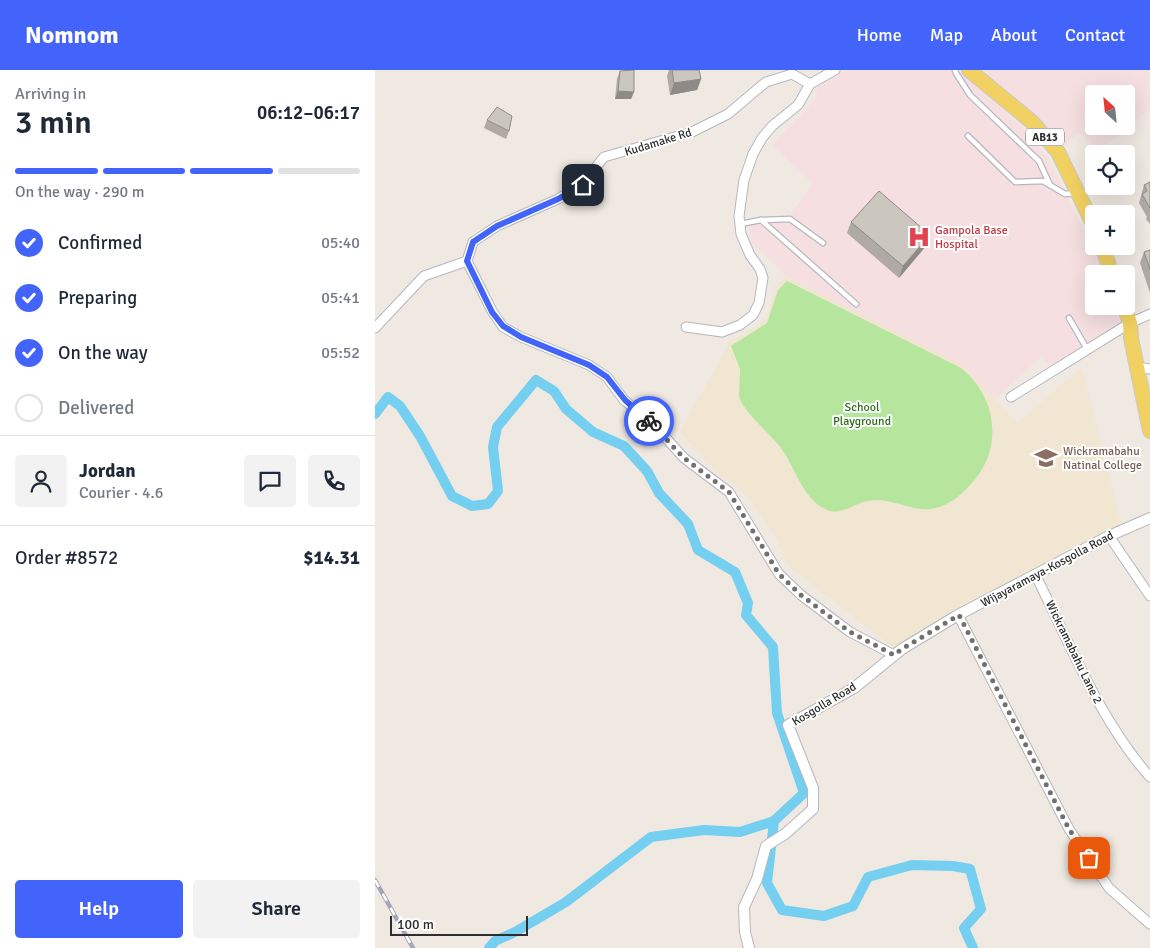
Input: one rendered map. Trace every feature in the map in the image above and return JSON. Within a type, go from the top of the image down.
[{"type":"main road","name":"AB13","points":[[969,70],[1032,122],[1058,152],[1085,206]]},
{"type":"main road","points":[[1128,315],[1131,324],[1131,338],[1144,368],[1150,431]]},
{"type":"street","points":[[686,327],[722,332],[740,325],[753,315],[759,303],[763,278],[741,234],[739,216],[744,180],[753,154],[772,126],[798,105],[810,84],[835,70]]},
{"type":"street","name":"Kudamake Rd","points":[[467,261],[473,242],[497,226],[558,199],[583,185],[604,157],[692,132],[728,114],[766,82],[793,74],[810,84]]},
{"type":"street","points":[[375,328],[425,276],[467,261],[492,312],[503,326],[521,337],[589,365],[607,377],[625,400],[655,426],[684,458],[729,492],[779,574],[801,595],[850,632],[894,655]]},
{"type":"street","points":[[1011,397],[1150,314]]},
{"type":"street","name":"Wijayaramaya-Kosgolla Road","points":[[894,655],[959,615],[1035,574],[1109,536],[1150,518]]},
{"type":"street","points":[[1109,536],[1150,596]]},
{"type":"street","name":"Wickramabahu Lane 2","points":[[1035,574],[1095,698],[1150,777]]},
{"type":"street","points":[[959,615],[1069,829],[1109,888],[1150,924]]},
{"type":"street","name":"Kosgolla Road","points":[[749,948],[745,932],[744,907],[757,879],[766,846],[785,834],[813,809],[813,788],[788,725],[854,688],[894,655]]},
{"type":"lane","points":[[955,70],[955,73],[970,95],[1039,162],[1050,185]]},
{"type":"lane","points":[[968,136],[1015,182],[1043,181],[1065,194],[1079,193]]},
{"type":"lane","points":[[740,224],[761,220],[790,219],[823,243]]},
{"type":"lane","points":[[761,220],[856,304]]},
{"type":"lane","points":[[1069,318],[1088,350]]},
{"type":"shaded area","name":"Gampola Base Hospital","points":[[846,70],[957,70],[1023,128],[1045,155],[1054,170],[1085,232],[1085,255],[1096,255],[1102,265],[1085,265],[1085,315],[1123,315],[1125,322],[1056,373],[1041,357],[995,399],[964,366],[786,276],[752,242],[750,223],[789,216],[813,183],[772,145],[815,100],[818,85]]},
{"type":"shaded area","points":[[984,70],[1149,70],[1150,109],[1135,121],[1135,85],[1085,85],[1085,135],[1119,135],[1106,145],[1092,145],[1080,132],[1064,145],[1045,125]]},
{"type":"shaded area","name":"Wickramabahu Natinal College","points":[[786,276],[964,366],[1017,423],[1082,368],[1121,525],[949,613],[894,648],[791,568],[777,539],[752,503],[735,485],[719,474],[680,432],[730,342],[759,325],[767,318],[775,288]],"holes":[[[787,281],[961,368],[984,394],[993,427],[990,451],[935,508],[924,509],[877,500],[869,500],[858,504],[802,485],[783,451],[745,408],[739,395],[740,369],[731,346],[767,323],[778,290]]]},
{"type":"green space","name":"School Playground","points":[[787,281],[961,368],[973,380],[983,394],[989,409],[992,441],[981,471],[959,496],[936,508],[919,509],[877,500],[863,502],[842,511],[831,511],[817,504],[805,491],[783,451],[741,402],[739,396],[740,369],[731,346],[767,323],[778,290]]},
{"type":"building","points":[[634,70],[634,92],[618,91],[620,71]]},
{"type":"building","points":[[672,70],[699,70],[701,79],[674,83]]},
{"type":"building","points":[[497,107],[512,116],[509,131],[487,120]]},
{"type":"building","points":[[1150,182],[1150,208],[1142,194],[1147,191],[1144,185]]},
{"type":"building","points":[[879,191],[930,235],[903,266],[851,222]]},
{"type":"building","points":[[1150,250],[1150,269],[1144,252]]},
{"type":"waterway","points":[[375,414],[388,397],[400,406],[420,436],[452,496],[472,506],[488,504],[498,491],[493,447],[497,427],[536,380],[554,391],[566,409],[593,432],[624,446],[647,471],[659,493],[688,524],[698,550],[735,572],[748,603],[746,615],[773,647],[777,713],[804,793],[774,821],[767,883],[782,910],[824,916],[853,906],[868,877],[912,865],[953,866],[970,869],[981,909],[964,928],[973,948]]},
{"type":"waterway","points":[[489,948],[495,941],[515,932],[566,902],[651,837],[704,830],[740,832],[774,821]]},
{"type":"railway","points":[[375,880],[413,948]]},
{"type":"way so far","points":[[649,421],[684,458],[729,492],[779,574],[801,595],[850,632],[894,655],[959,615],[1069,829],[1089,858]]},
{"type":"place","name":"Gampola Base Hospital","points":[[919,237]]},
{"type":"place","name":"Wickramabahu Natinal College","points":[[1046,458]]},
{"type":"route","points":[[583,185],[558,199],[497,226],[473,242],[467,261],[492,312],[503,326],[521,337],[589,365],[607,377],[625,400],[649,421]]}]
